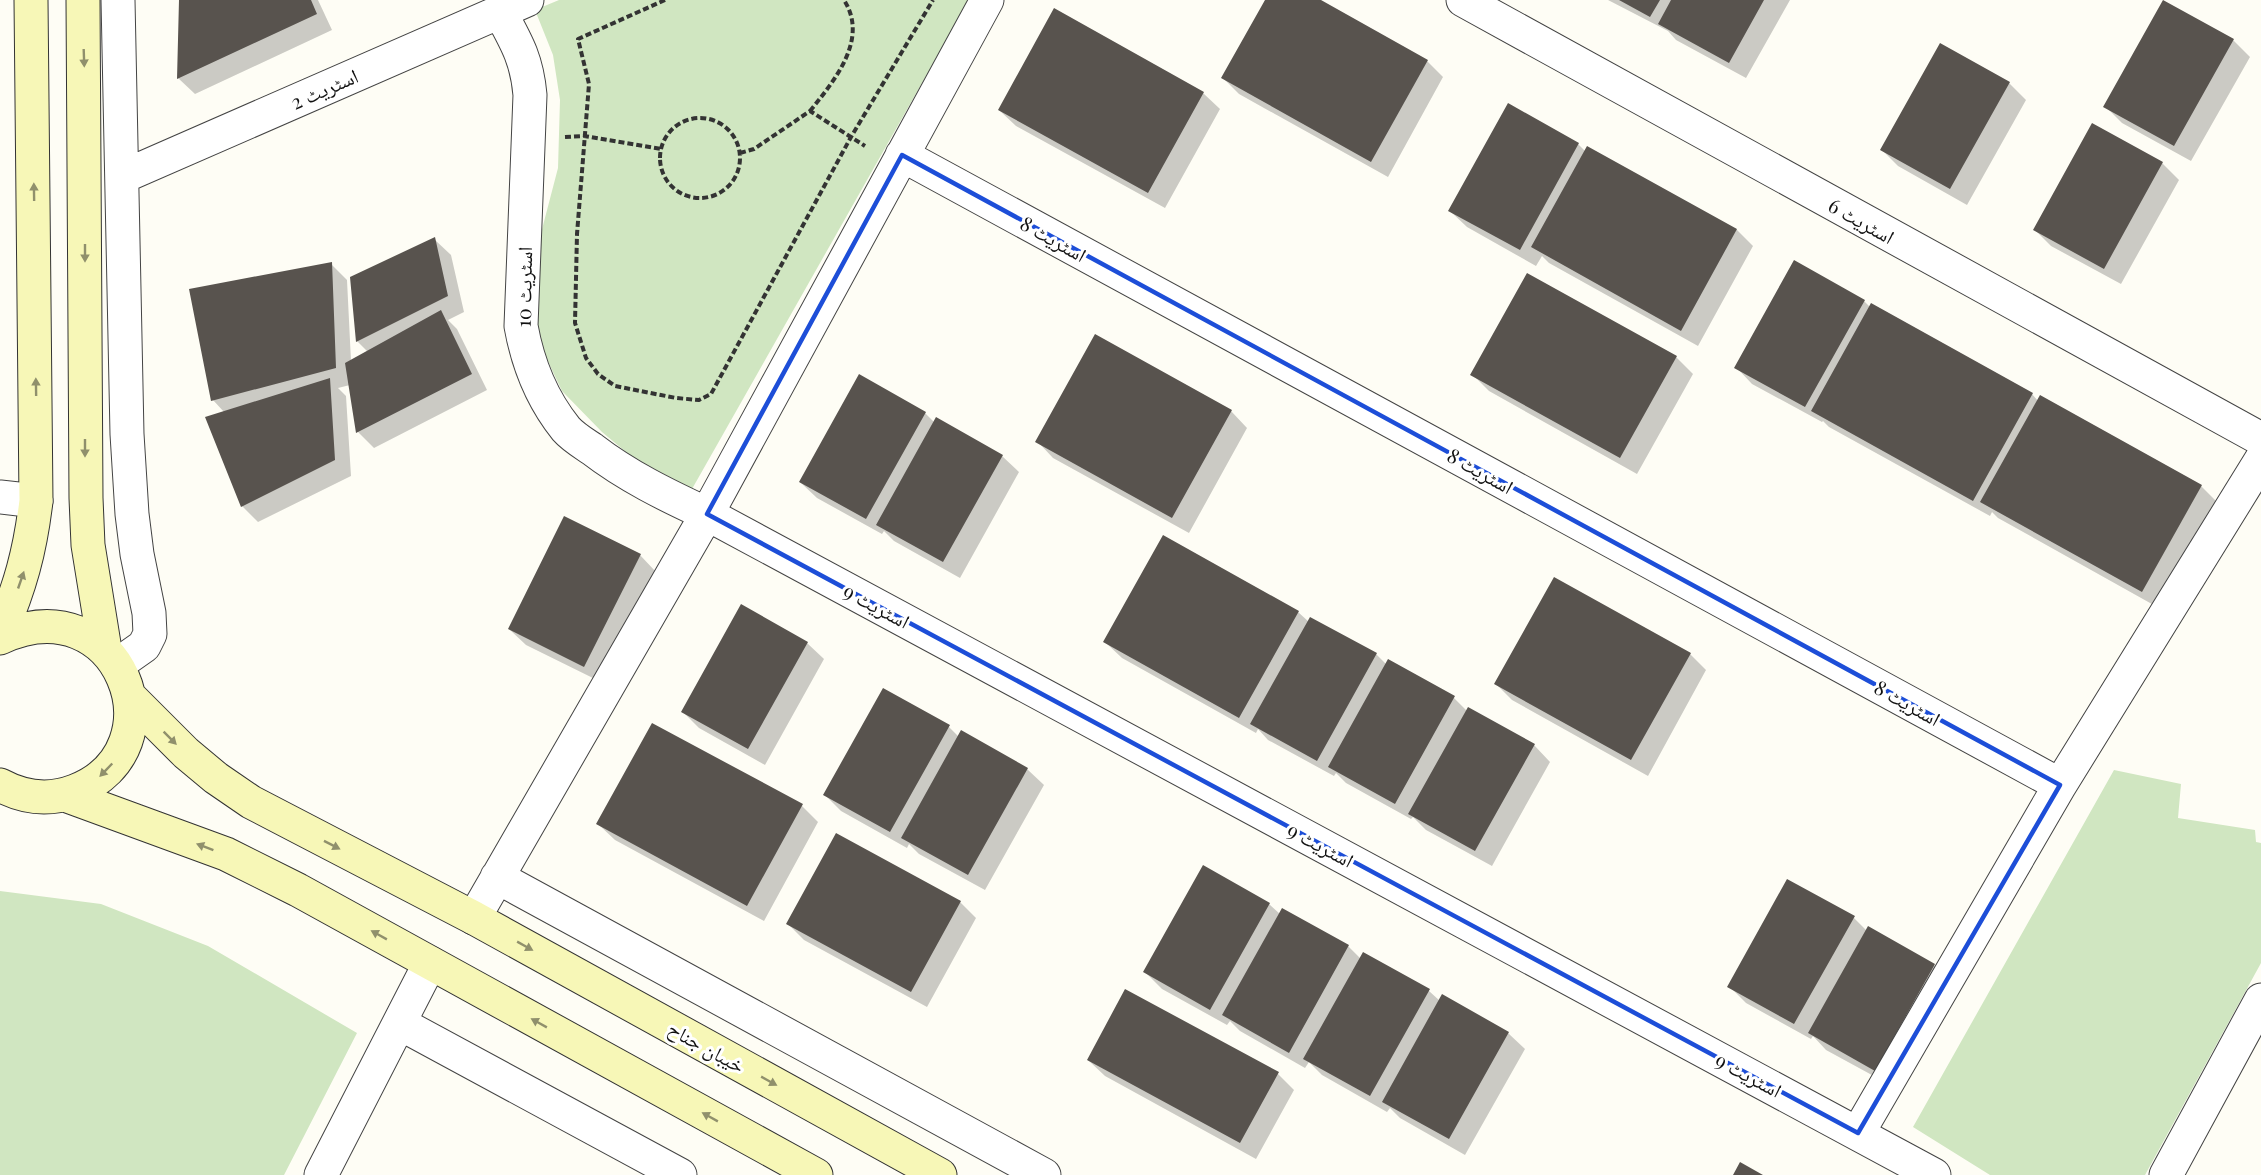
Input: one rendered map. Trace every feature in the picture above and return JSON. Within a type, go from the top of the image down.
[{"type":"main road","points":[[0,636],[24,572],[32,540],[36,501],[32,0]]},
{"type":"main road","points":[[82,0],[85,75],[86,498],[90,556],[111,657]]},
{"type":"main road","points":[[0,636],[19,629],[42,625],[64,628],[86,636],[111,657],[125,680],[131,717],[127,738],[117,758],[103,774],[86,787],[65,795],[38,798],[4,790]]},
{"type":"main road","name":"خیبان جناح","points":[[129,696],[186,753],[216,778],[251,802],[474,918],[940,1175]]},
{"type":"main road","points":[[65,795],[226,854],[298,890],[816,1175]]},
{"type":"street","points":[[111,657],[144,646],[150,634],[149,613],[137,554],[132,514],[127,434],[118,0]]},
{"type":"street","points":[[474,918],[707,514],[987,0]]},
{"type":"street","name":"اسٹریٹ 6","points":[[1463,0],[2261,440]]},
{"type":"street","name":"اسٹریٹ 2","points":[[122,177],[513,6]]},
{"type":"street","name":"اسٹریٹ 10","points":[[513,6],[521,51],[528,72],[530,95],[520,326],[526,357],[542,394],[568,431],[602,457],[644,484],[707,514]]},
{"type":"street","name":"اسٹریٹ 8","points":[[899,160],[2060,784]]},
{"type":"street","points":[[1858,1133],[2060,784],[2261,460]]},
{"type":"street","points":[[0,497],[36,501]]},
{"type":"street","name":"اسٹریٹ 9","points":[[707,514],[1934,1175]]},
{"type":"street","points":[[497,877],[1044,1175]]},
{"type":"street","points":[[321,1175],[401,1024],[430,963]]},
{"type":"street","points":[[2166,1175],[2261,1000]]},
{"type":"street","points":[[401,1024],[680,1175]]},
{"type":"path","points":[[665,0],[578,39],[589,84],[577,234],[575,322],[586,358],[598,374],[615,386],[676,398],[699,400],[711,394],[851,137],[933,0]]},
{"type":"path","points":[[740,153],[754,149],[810,111],[842,67],[849,49],[853,27],[850,10],[844,0]]},
{"type":"path","points":[[810,111],[851,137],[899,160]]},
{"type":"path","points":[[701,118],[715,121],[727,128],[735,139],[740,153],[739,166],[734,179],[725,189],[698,198],[673,188],[664,176],[660,163],[661,149],[666,137],[675,126],[687,120],[701,118]]},
{"type":"path","points":[[584,136],[661,149]]},
{"type":"highlighted area","points":[[902,155],[2060,785],[1858,1133],[707,514]]},
{"type":"green space","points":[[559,0],[969,0],[692,489],[650,472],[602,432],[562,391],[535,334],[540,237],[558,168],[560,100],[553,55],[535,10]]},
{"type":"green space","points":[[2114,770],[2181,784],[2178,818],[2255,830],[2256,842],[2261,843],[2261,963],[2145,1175],[1990,1175],[1913,1127]]},
{"type":"green space","points":[[0,891],[101,904],[208,946],[357,1033],[284,1175],[0,1175]]},
{"type":"building","points":[[179,0],[311,0],[317,14],[177,79]]},
{"type":"building","points":[[1265,0],[1321,0],[1428,60],[1371,162],[1221,78]]},
{"type":"building","points":[[1619,0],[1660,0],[1650,17]]},
{"type":"building","points":[[1671,0],[1764,0],[1729,63],[1658,24]]},
{"type":"building","points":[[2163,0],[2234,39],[2174,146],[2103,107]]},
{"type":"building","points":[[1054,8],[1204,92],[1148,193],[998,110]]},
{"type":"building","points":[[1940,43],[2010,82],[1950,189],[1880,150]]},
{"type":"building","points":[[1508,103],[1579,143],[1520,250],[1448,211]]},
{"type":"building","points":[[2092,123],[2163,162],[2104,269],[2033,230]]},
{"type":"building","points":[[1587,146],[1737,229],[1681,331],[1531,247]]},
{"type":"building","points":[[435,237],[448,296],[356,342],[350,277]]},
{"type":"building","points":[[1794,260],[1865,300],[1805,407],[1734,368]]},
{"type":"building","points":[[332,262],[336,368],[211,401],[189,289]]},
{"type":"building","points":[[1527,273],[1677,356],[1620,458],[1470,375]]},
{"type":"building","points":[[1871,303],[2033,393],[1973,501],[1811,411]]},
{"type":"building","points":[[441,310],[472,374],[356,433],[345,363]]},
{"type":"building","points":[[1095,334],[1232,410],[1172,518],[1035,442]]},
{"type":"building","points":[[859,374],[926,412],[866,519],[799,482]]},
{"type":"building","points":[[330,378],[335,460],[241,507],[205,417]]},
{"type":"building","points":[[2040,395],[2202,485],[2142,592],[1980,502]]},
{"type":"building","points":[[936,417],[1003,455],[943,562],[876,525]]},
{"type":"building","points":[[564,516],[641,554],[584,667],[508,629]]},
{"type":"building","points":[[1163,535],[1299,611],[1239,718],[1103,642]]},
{"type":"building","points":[[1554,577],[1691,653],[1631,760],[1494,684]]},
{"type":"building","points":[[741,604],[808,642],[748,749],[681,712]]},
{"type":"building","points":[[1310,617],[1377,653],[1317,761],[1250,724]]},
{"type":"building","points":[[1388,659],[1455,696],[1395,804],[1328,767]]},
{"type":"building","points":[[883,688],[950,725],[890,832],[823,795]]},
{"type":"building","points":[[1468,707],[1535,744],[1475,851],[1408,814]]},
{"type":"building","points":[[652,723],[803,804],[747,906],[596,824]]},
{"type":"building","points":[[961,730],[1028,768],[968,875],[901,838]]},
{"type":"building","points":[[836,833],[961,901],[911,992],[786,924]]},
{"type":"building","points":[[1203,865],[1270,903],[1210,1010],[1143,972]]},
{"type":"building","points":[[1787,879],[1855,916],[1794,1024],[1727,987]]},
{"type":"building","points":[[1282,908],[1349,945],[1289,1053],[1222,1015]]},
{"type":"building","points":[[1868,926],[1935,964],[1875,1071],[1808,1033]]},
{"type":"building","points":[[1363,952],[1430,989],[1370,1096],[1303,1059]]},
{"type":"building","points":[[1125,989],[1279,1072],[1240,1143],[1087,1060]]},
{"type":"building","points":[[1442,994],[1509,1032],[1449,1139],[1382,1102]]},
{"type":"building","points":[[1740,1162],[1763,1175],[1733,1175]]}]
